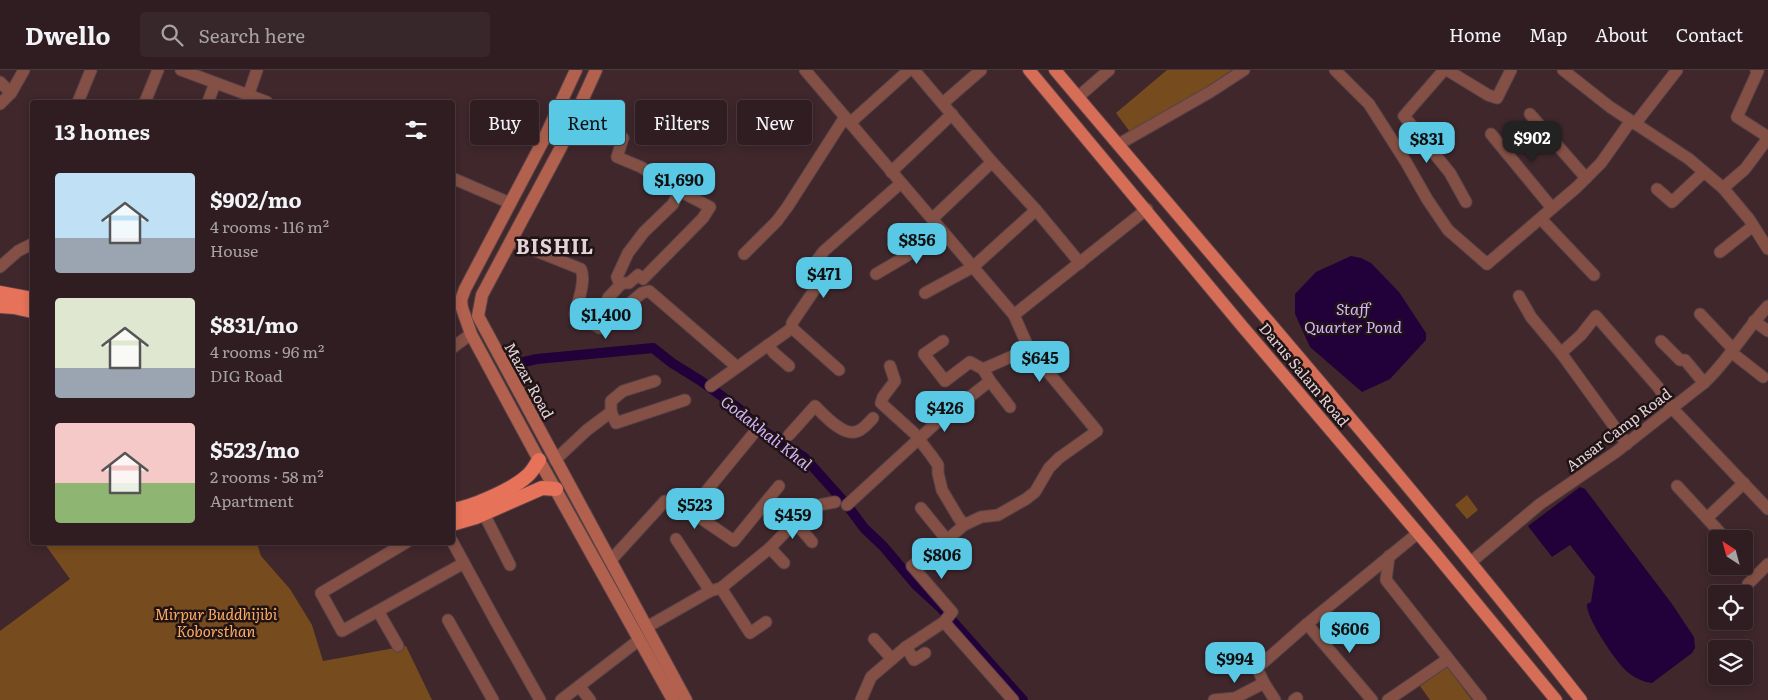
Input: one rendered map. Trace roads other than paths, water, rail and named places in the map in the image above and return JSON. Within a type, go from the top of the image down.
[{"type":"highway","points":[[0,293],[28,304]]},
{"type":"highway","points":[[0,306],[28,304]]},
{"type":"highway","points":[[455,509],[485,500],[505,490],[527,477],[539,460]]},
{"type":"highway","points":[[527,477],[535,491]]},
{"type":"highway","points":[[455,523],[484,514],[542,488],[561,486]]},
{"type":"main road","name":"Mazar Road","points":[[576,70],[543,141],[461,300],[464,316],[471,334],[539,460],[561,486],[611,560],[686,700]]},
{"type":"main road","points":[[464,316],[478,314],[482,296],[560,149],[596,70]]},
{"type":"main road","name":"Darus Salam Road","points":[[1029,70],[1556,700]]},
{"type":"main road","name":"Darus Salam Road","points":[[1055,70],[1471,562],[1581,700]]},
{"type":"main road","points":[[543,141],[560,149]]},
{"type":"main road","points":[[510,203],[528,210]]},
{"type":"main road","points":[[465,289],[482,296]]},
{"type":"main road","name":"Mazar Road","points":[[478,314],[481,325],[553,456],[561,486],[639,640],[673,700]]},
{"type":"main road","points":[[539,460],[553,456]]},
{"type":"main road","points":[[639,640],[649,630]]},
{"type":"street","points":[[0,104],[11,93],[24,70]]},
{"type":"street","points":[[79,100],[91,70]]},
{"type":"street","points":[[146,100],[158,70]]},
{"type":"street","points":[[184,70],[261,100]]},
{"type":"street","points":[[248,96],[258,70]]},
{"type":"street","points":[[744,254],[788,206],[847,120],[909,70]]},
{"type":"street","points":[[914,70],[1080,263]]},
{"type":"street","points":[[943,103],[981,70]]},
{"type":"street","points":[[1078,97],[1108,70]]},
{"type":"street","points":[[1119,144],[1210,92],[1244,70]]},
{"type":"street","points":[[1335,70],[1369,104],[1448,230],[1487,264],[1541,219],[1601,163],[1677,70]]},
{"type":"street","points":[[1466,202],[1450,173],[1404,116],[1446,70],[1488,95],[1497,98],[1511,70]]},
{"type":"street","points":[[1564,70],[1633,123],[1689,159],[1723,188],[1753,226],[1768,249]]},
{"type":"street","points":[[1723,188],[1745,169],[1768,138],[1738,117],[1758,71],[1756,70]]},
{"type":"street","points":[[809,72],[847,120],[1014,315],[1029,349],[1097,431],[1048,468],[1035,492],[1026,499],[998,514],[981,517],[964,525],[912,566],[947,618],[1013,700]]},
{"type":"street","points":[[0,82],[11,93]]},
{"type":"street","points":[[209,100],[215,83]]},
{"type":"street","points":[[891,172],[952,114]]},
{"type":"street","points":[[1530,114],[1586,178]]},
{"type":"street","points":[[1491,134],[1552,208]]},
{"type":"street","points":[[614,308],[608,298],[620,285],[629,283],[638,275],[643,279],[703,218],[710,208],[641,167],[616,157],[620,145]]},
{"type":"street","points":[[932,219],[992,162]]},
{"type":"street","points":[[1657,188],[1672,202],[1704,172]]},
{"type":"street","points":[[455,179],[510,203]]},
{"type":"street","points":[[711,386],[792,328],[792,323],[817,286],[808,277],[824,251],[902,184]]},
{"type":"street","points":[[620,285],[617,277],[628,253],[644,232],[672,204],[680,190]]},
{"type":"street","points":[[1014,315],[1147,209]]},
{"type":"street","points":[[925,293],[973,267],[1036,210]]},
{"type":"street","points":[[1541,219],[1594,275]]},
{"type":"street","points":[[1720,252],[1753,226]]},
{"type":"street","points":[[876,274],[905,258],[942,231]]},
{"type":"street","points":[[511,241],[581,269],[582,278],[575,314],[600,328],[642,293],[649,291],[737,367]]},
{"type":"street","points":[[0,267],[18,251],[30,245]]},
{"type":"street","points":[[1519,296],[1531,317],[1561,353],[1627,444]]},
{"type":"street","name":"Ansar Camp Road","points":[[1471,562],[1540,504],[1627,444],[1704,383],[1717,371],[1754,321],[1768,306]]},
{"type":"street","points":[[1700,314],[1732,351],[1763,377]]},
{"type":"street","points":[[1561,353],[1581,335],[1596,316],[1658,387],[1672,408],[1768,509]]},
{"type":"street","points":[[1754,321],[1768,331]]},
{"type":"street","points":[[792,328],[839,370]]},
{"type":"street","points":[[455,346],[471,334]]},
{"type":"street","points":[[943,341],[924,354],[945,381],[970,362],[983,369],[1010,407]]},
{"type":"street","points":[[1661,342],[1680,360],[1685,360],[1704,383]]},
{"type":"street","points":[[768,345],[789,366]]},
{"type":"street","points":[[983,369],[1029,349]]},
{"type":"street","points":[[890,366],[895,381],[883,397],[881,403],[919,438],[938,466],[942,490],[964,525]]},
{"type":"street","points":[[656,381],[623,391],[611,401],[611,412],[616,423],[685,400]]},
{"type":"street","points":[[847,505],[919,438],[990,381]]},
{"type":"street","points":[[789,435],[815,406],[840,428],[851,433],[858,432],[873,418]]},
{"type":"street","points":[[553,456],[611,412]]},
{"type":"street","points":[[690,511],[754,433]]},
{"type":"street","points":[[1707,518],[1744,483]]},
{"type":"street","points":[[611,560],[665,501],[690,511],[734,541],[779,486]]},
{"type":"street","points":[[1677,486],[1718,530]]},
{"type":"street","points":[[649,630],[715,589],[770,548],[813,506],[835,502]]},
{"type":"street","points":[[921,508],[947,540]]},
{"type":"street","points":[[484,514],[510,565]]},
{"type":"street","points":[[795,522],[812,542]]},
{"type":"street","points":[[1276,700],[1264,683],[1258,668],[1307,624],[1418,533]]},
{"type":"street","points":[[676,539],[750,633],[766,622]]},
{"type":"street","points":[[402,545],[321,593],[342,631],[464,563]]},
{"type":"street","points":[[454,545],[540,700]]},
{"type":"street","points":[[770,548],[784,563]]},
{"type":"street","points":[[1389,556],[1386,580],[1481,700]]},
{"type":"street","points":[[1748,584],[1768,564]]},
{"type":"street","points":[[378,611],[398,646]]},
{"type":"street","points":[[861,700],[870,677],[906,647],[947,618]]},
{"type":"street","points":[[448,620],[492,700]]},
{"type":"street","points":[[1307,624],[1372,700]]},
{"type":"street","points":[[874,639],[892,659]]},
{"type":"street","points":[[561,700],[639,640]]},
{"type":"street","points":[[906,647],[914,660],[925,653]]},
{"type":"street","points":[[1388,700],[1448,658]]},
{"type":"street","points":[[1214,700],[1235,698],[1264,683]]},
{"type":"street","points":[[579,686],[590,700]]},
{"type":"water","name":"Staff Quarter Pond","points":[[1351,256],[1371,263],[1399,292],[1426,333],[1426,340],[1390,379],[1362,392],[1310,347],[1295,314],[1295,294],[1316,272]]},
{"type":"water","points":[[1580,487],[1585,489],[1672,604],[1694,637],[1695,648],[1692,653],[1652,683],[1638,679],[1625,670],[1597,630],[1591,619],[1587,604],[1591,602],[1595,577],[1570,545],[1552,557],[1528,526]]},
{"type":"waterway","name":"Godakhali Khal","points":[[515,364],[537,359],[653,348],[738,408],[762,430],[805,458],[847,505],[864,528],[883,546],[916,585],[940,607],[1023,700]]},
{"type":"district","name":"BISHIL","points":[[555,245]]},
{"type":"park label","name":"Mirpur Buddhijibi Koborsthan","points":[[216,622]]}]
